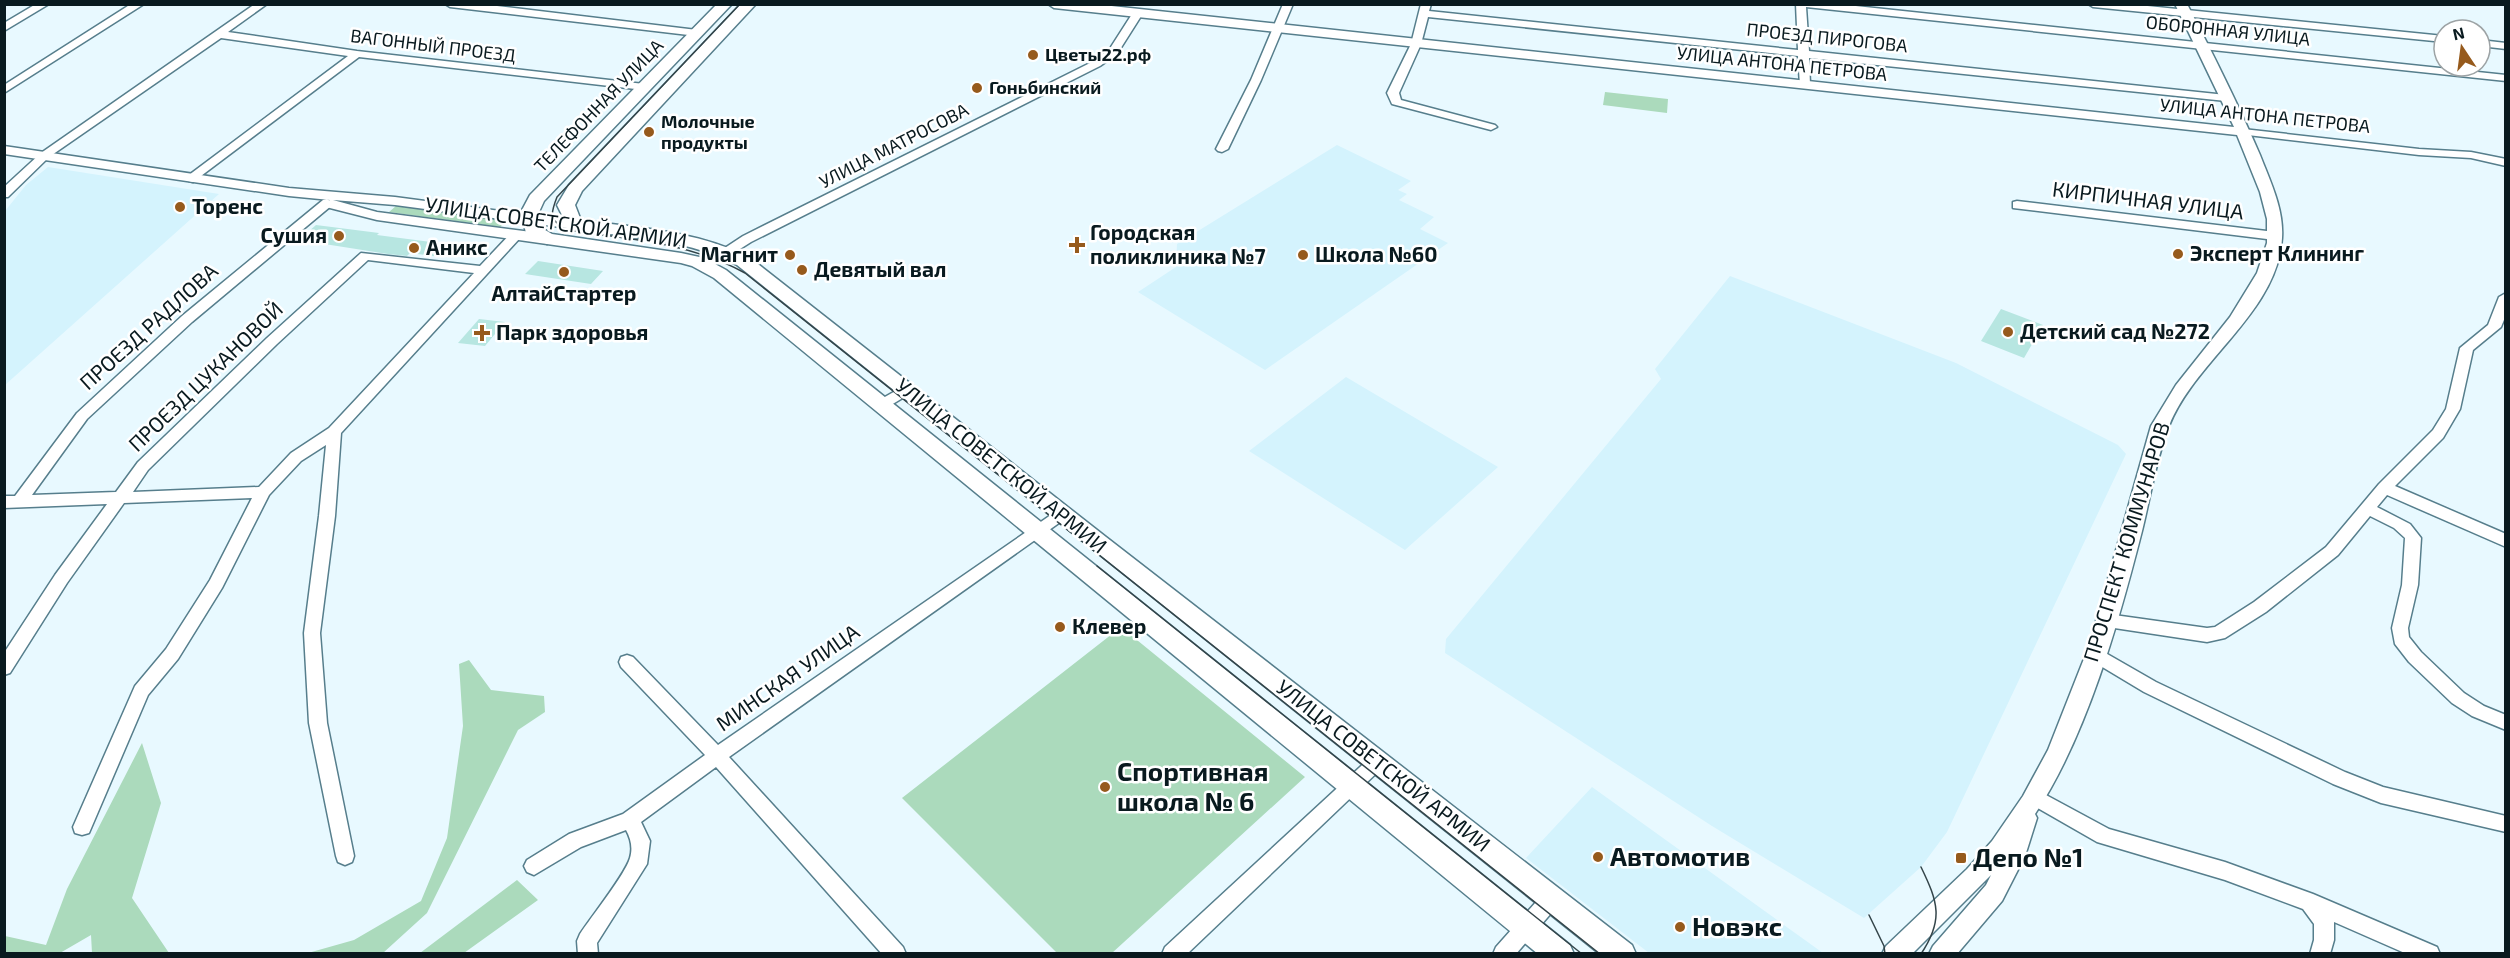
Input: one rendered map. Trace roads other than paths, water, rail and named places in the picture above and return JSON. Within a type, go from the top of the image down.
[{"type":"main road","name":"ТЕЛЕФОННАЯ УЛИЦА","points":[[538,227],[536,199],[725,4]]},
{"type":"main road","name":"ТЕЛЕФОННАЯ УЛИЦА","points":[[566,205],[575,189],[749,4]]},
{"type":"main road","points":[[566,205],[573,221],[582,226]]},
{"type":"main road","name":"УЛИЦА СОВЕТСКОЙ АРМИИ","points":[[582,226],[691,241],[726,251],[748,265],[1061,514],[1623,954]]},
{"type":"main road","name":"УЛИЦА СОВЕТСКОЙ АРМИИ","points":[[538,227],[681,258],[705,265],[720,274],[1560,954]]},
{"type":"street","points":[[4,28],[44,4]]},
{"type":"street","points":[[4,90],[139,4]]},
{"type":"street","points":[[4,194],[45,155],[262,4]]},
{"type":"street","points":[[450,4],[697,33]]},
{"type":"street","name":"УЛИЦА АНТОНА ПЕТРОВА","points":[[1054,4],[1141,9],[1416,44],[2419,152],[2447,152],[2505,163]]},
{"type":"street","points":[[1222,149],[1256,80],[1288,4]]},
{"type":"street","points":[[1802,4],[1805,85]]},
{"type":"street","name":"ОБОРОННАЯ УЛИЦА","points":[[1802,4],[2505,78]]},
{"type":"street","points":[[2093,4],[2183,9],[2432,38]]},
{"type":"street","name":"УЛИЦА МАТРОСОВА","points":[[705,265],[726,251],[1096,64],[1113,52],[1141,9]]},
{"type":"street","points":[[1425,9],[1416,44],[1393,93],[1396,102],[1491,127]]},
{"type":"street","name":"ПРОЕЗД ПИРОГОВА","points":[[1425,9],[2226,98]]},
{"type":"street","name":"ПРОСПЕКТ КОММУНАРОВ","points":[[1894,954],[1940,914],[1980,870],[2000,847],[2033,796],[2073,716],[2107,621],[2160,426],[2171,402],[2238,318],[2261,283],[2275,236],[2274,218],[2243,132],[2183,9]]},
{"type":"street","name":"ВАГОННЫЙ ПРОЕЗД","points":[[218,34],[357,54],[644,87]]},
{"type":"street","points":[[194,178],[357,54]]},
{"type":"street","name":"УЛИЦА СОВЕТСКОЙ АРМИИ","points":[[4,150],[289,192],[395,201],[538,227],[582,226]]},
{"type":"street","name":"УЛИЦА СОВЕТСКОЙ АРМИИ","points":[[289,192],[377,216],[516,235],[538,227]]},
{"type":"street","name":"ПРОЕЗД РАДЛОВА","points":[[12,502],[82,416],[187,319],[327,203]]},
{"type":"street","points":[[82,827],[141,691],[172,654],[216,584],[263,492],[296,457],[334,432],[516,235],[538,227],[566,205]]},
{"type":"street","name":"КИРПИЧНАЯ УЛИЦА","points":[[2016,205],[2275,236]]},
{"type":"street","name":"ПРОЕЗД ЦУКАНОВОЙ","points":[[4,668],[61,579],[143,466],[174,434],[365,255],[483,270]]},
{"type":"street","points":[[2107,621],[2207,635],[2219,633],[2260,607],[2332,551],[2384,488],[2438,434],[2453,410],[2467,348],[2494,327],[2505,301]]},
{"type":"street","points":[[881,405],[906,390]]},
{"type":"street","points":[[334,432],[327,516],[312,633],[318,723],[345,856]]},
{"type":"street","points":[[2384,488],[2505,541]]},
{"type":"street","points":[[12,502],[263,492]]},
{"type":"street","points":[[2366,508],[2410,532],[2413,538],[2410,585],[2403,607],[2401,639],[2415,657],[2458,698],[2478,711],[2505,723]]},
{"type":"street","name":"МИНСКАЯ УЛИЦА","points":[[534,866],[576,840],[630,820],[717,756],[1061,514]]},
{"type":"street","points":[[2095,654],[2150,687],[2339,778],[2381,795],[2505,824]]},
{"type":"street","points":[[627,662],[717,756],[896,954]]},
{"type":"street","points":[[1172,954],[1378,761]]},
{"type":"street","points":[[2033,796],[2104,836],[2225,871],[2310,902],[2430,954]]},
{"type":"street","name":"ПРОСПЕКТ КОММУНАРОВ","points":[[1941,954],[1994,893],[2014,856],[2033,796]]},
{"type":"street","points":[[588,954],[587,941],[638,864],[642,852],[642,839],[630,820]]},
{"type":"street","points":[[1503,954],[1552,898]]},
{"type":"street","points":[[2310,902],[2324,921],[2324,940],[2320,954]]},
{"type":"tram line","points":[[740,4],[557,197],[552,212],[556,223],[566,230],[635,239],[680,248],[702,254],[745,273],[1600,954]]},
{"type":"tram line","points":[[1097,566],[1582,954]]},
{"type":"tram line","points":[[1921,867],[1935,901],[1936,911],[1933,931],[1921,954]]},
{"type":"tram line","points":[[1869,915],[1884,946],[1885,954]]},
{"type":"place","name":"Цветы22.рф","points":[[1033,55]]},
{"type":"place","name":"Гоньбинский","points":[[977,88]]},
{"type":"place","name":"Молочные продукты","points":[[649,132]]},
{"type":"place","name":"Торенс","points":[[180,207]]},
{"type":"place","name":"Сушия","points":[[339,236]]},
{"type":"place","name":"Городская поликлиника №7","points":[[1077,245]]},
{"type":"place","name":"Аникс","points":[[414,248]]},
{"type":"place","name":"Эксперт Клининг","points":[[2178,254]]},
{"type":"place","name":"Магнит","points":[[790,255]]},
{"type":"place","name":"Школа №60","points":[[1303,255]]},
{"type":"place","name":"Девятый вал","points":[[802,270]]},
{"type":"place","name":"АлтайСтартер","points":[[564,272]]},
{"type":"place","name":"Детский сад №272","points":[[2008,332]]},
{"type":"place","name":"Парк здоровья","points":[[482,333]]},
{"type":"place","name":"Клевер","points":[[1060,627]]},
{"type":"place","name":"Спортивная школа № 6","points":[[1105,787]]},
{"type":"place","name":"Автомотив","points":[[1598,857]]},
{"type":"place","name":"Депо №1","points":[[1961,858]]},
{"type":"place","name":"Новэкс","points":[[1680,927]]}]
